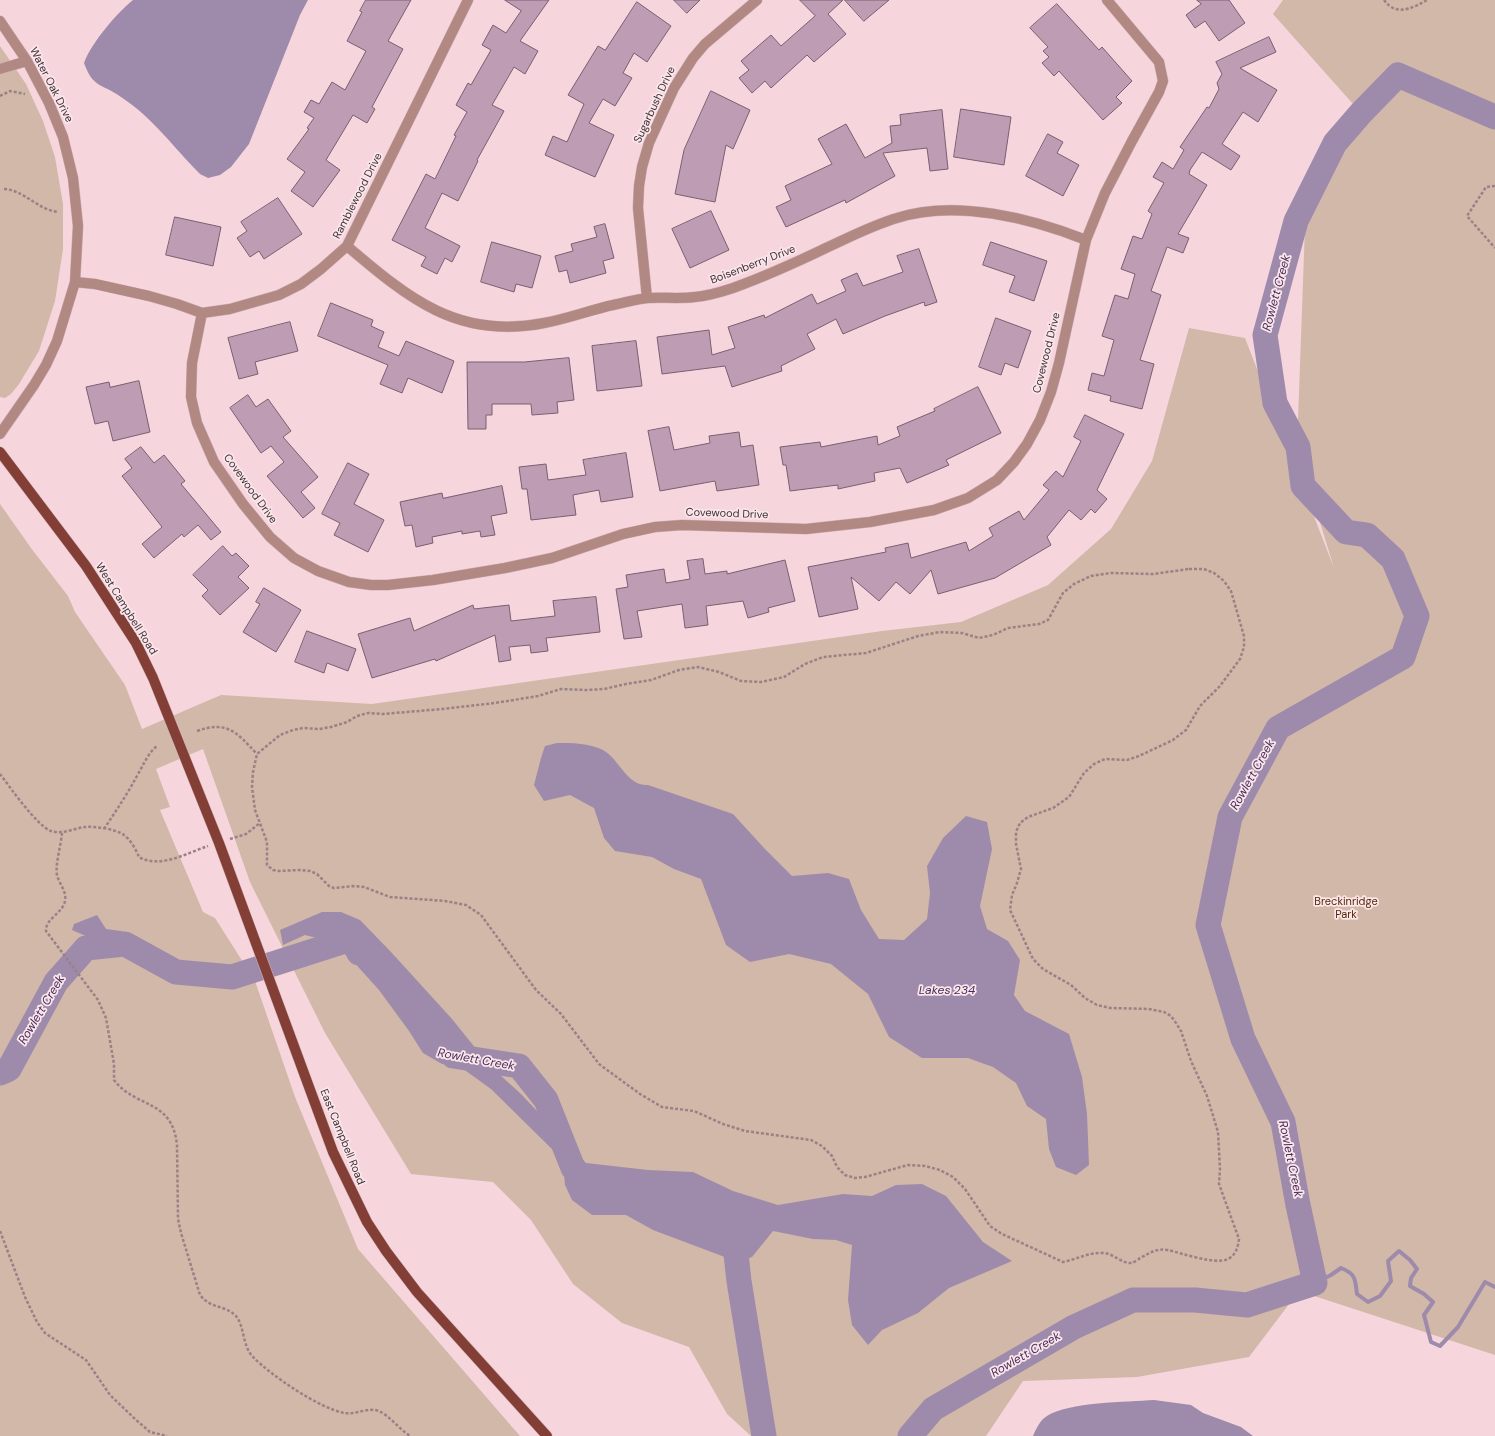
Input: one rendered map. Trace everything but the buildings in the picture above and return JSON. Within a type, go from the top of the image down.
[{"type":"main road","name":"West Campbell Road","points":[[0,452],[86,566],[136,643],[153,678],[209,819]]},
{"type":"main road","name":"East Campbell Road","points":[[209,819],[333,1152],[367,1222],[386,1251],[417,1292],[547,1436]]},
{"type":"street","name":"Ramblewood Drive","points":[[75,282],[95,284],[149,296],[202,313],[230,309],[279,295],[301,284],[347,246],[468,0]]},
{"type":"street","name":"Sugarbush Drive","points":[[647,298],[638,208],[638,194],[642,167],[649,143],[674,88],[693,58],[706,44],[757,0]]},
{"type":"street","name":"Covewood Drive","points":[[202,313],[192,363],[191,397],[197,423],[214,462],[243,504],[270,537],[294,558],[318,571],[349,582],[371,585],[388,585],[433,580],[552,558],[622,534],[655,528],[682,525],[806,529],[870,522],[934,510],[968,498],[997,480],[1014,462],[1027,444],[1040,420],[1051,392],[1059,363],[1086,240],[1105,193],[1159,92],[1163,81],[1159,62],[1107,0]]},
{"type":"street","name":"Water Oak Drive","points":[[0,21],[27,61],[49,103],[63,137],[72,178],[78,226],[75,282],[57,341],[46,365],[34,385],[0,434]]},
{"type":"street","points":[[0,70],[27,61]]},
{"type":"street","name":"Boisenberry Drive","points":[[347,246],[388,281],[419,302],[447,316],[468,323],[504,328],[545,323],[590,310],[647,298],[695,297],[718,292],[788,266],[856,234],[898,217],[929,211],[965,210],[1010,217],[1058,229],[1086,240]]},
{"type":"path","points":[[1384,0],[1386,3],[1398,10],[1413,8],[1427,0]]},
{"type":"path","points":[[0,96],[10,91],[25,94]]},
{"type":"path","points":[[1495,186],[1486,187],[1467,216],[1495,248]]},
{"type":"path","points":[[4,189],[20,194],[39,207],[50,212],[58,212]]},
{"type":"path","points":[[1189,569],[1204,569],[1214,573],[1224,581],[1231,591],[1244,636],[1244,647],[1240,659],[1220,686],[1200,706],[1186,730],[1173,740],[1127,760],[1105,759],[1094,764],[1084,773],[1069,798],[1053,808],[1028,817],[1020,823],[1016,832],[1016,844],[1021,869],[1012,895],[1010,910],[1033,959],[1043,969],[1071,985],[1085,998],[1097,1005],[1110,1008],[1149,1009],[1164,1012],[1171,1016],[1176,1023],[1181,1031],[1191,1061],[1207,1096],[1218,1132],[1220,1169],[1219,1184],[1239,1238],[1238,1247],[1227,1259],[1191,1257],[1169,1250],[1156,1250],[1132,1263],[1123,1262],[1116,1256],[1106,1253],[1094,1252],[1063,1262],[1002,1234],[990,1226],[965,1189],[953,1177],[940,1170],[925,1166],[908,1165],[865,1177],[855,1178],[845,1176],[837,1167],[832,1156],[822,1146],[812,1140],[745,1130],[724,1124],[694,1112],[662,1107],[640,1094],[599,1064],[561,1014],[536,990],[481,915],[466,905],[445,901],[390,897],[358,887],[334,888],[328,886],[317,874],[310,871],[279,871],[273,870],[267,865],[267,842],[256,810],[252,788],[253,772],[257,754],[280,735],[293,730],[331,727],[368,713],[442,709],[495,703],[538,696],[561,689],[604,689],[651,680],[679,670],[698,667],[719,672],[741,682],[761,682],[784,677],[805,664],[822,657],[866,653],[918,636],[940,632],[962,634],[979,638],[993,635],[1008,628],[1039,624],[1048,620],[1063,593],[1074,584],[1091,576],[1111,573],[1152,574],[1189,569]]},
{"type":"path","points":[[197,731],[209,727],[219,726],[231,730],[257,754]]},
{"type":"path","points":[[104,829],[147,757],[157,746]]},
{"type":"path","points":[[0,774],[44,827],[51,831],[62,833],[85,827],[114,830],[123,834],[137,851],[139,858],[145,860],[156,862],[219,843],[246,834],[260,823]]},
{"type":"path","points":[[62,833],[60,853],[56,865],[57,876],[65,892],[66,900],[63,908],[46,927],[46,931],[98,1000],[106,1018],[114,1064],[114,1080],[126,1093],[161,1112],[168,1118],[176,1136],[178,1219],[200,1295],[211,1305],[230,1311],[236,1317],[248,1351],[253,1358],[285,1382],[316,1402],[334,1410],[354,1414],[372,1409],[380,1412],[410,1436]]},
{"type":"path","points":[[0,1231],[36,1322],[45,1333],[86,1360],[110,1395],[140,1424],[150,1432],[167,1436]]},
{"type":"green space","name":"Breckinridge Park","points":[[1283,0],[1495,0],[1495,1355],[1299,1291],[1249,1357],[1137,1377],[1023,1381],[986,1436],[751,1436],[727,1414],[689,1347],[622,1323],[573,1284],[531,1220],[493,1182],[411,1174],[325,1033],[250,882],[203,749],[156,769],[170,807],[160,810],[203,912],[215,918],[255,981],[295,1097],[358,1249],[520,1436],[0,1436],[0,504],[31,548],[68,596],[75,612],[125,685],[142,729],[221,695],[372,704],[882,631],[961,622],[1048,585],[1111,529],[1152,461],[1189,328],[1245,338],[1334,568],[1297,448],[1307,171],[1361,113],[1273,14]]},
{"type":"green space","points":[[0,46],[26,84],[43,121],[55,157],[63,204],[63,249],[55,301],[39,351],[19,384],[11,394],[5,398],[0,397]]},
{"type":"water","points":[[133,0],[308,0],[300,15],[249,144],[231,167],[220,175],[208,178],[200,174],[153,123],[121,97],[94,81],[87,71],[84,63],[93,46],[112,21]]},
{"type":"water","name":"Lakes 234","points":[[557,743],[580,744],[603,750],[609,754],[634,781],[733,814],[792,876],[828,873],[849,879],[861,910],[879,939],[904,940],[927,919],[930,893],[927,866],[943,838],[966,816],[987,822],[992,849],[980,906],[987,929],[1008,941],[1020,960],[1014,995],[1025,1011],[1069,1034],[1082,1077],[1087,1114],[1089,1165],[1076,1175],[1056,1167],[1049,1149],[1046,1119],[1027,1106],[1016,1083],[993,1067],[968,1058],[922,1058],[889,1037],[868,994],[831,964],[789,954],[750,962],[726,945],[701,879],[674,869],[652,857],[615,851],[604,838],[594,808],[570,795],[544,801],[534,785],[545,746]]},
{"type":"water","points":[[322,912],[341,912],[360,920],[452,1019],[489,1065],[521,1094],[586,1163],[648,1170],[693,1172],[733,1191],[778,1205],[843,1194],[872,1196],[896,1185],[922,1184],[946,1196],[983,1242],[1012,1261],[949,1288],[918,1313],[882,1330],[868,1345],[852,1325],[848,1300],[852,1245],[836,1240],[813,1239],[773,1231],[752,1257],[738,1262],[653,1230],[626,1215],[592,1215],[572,1200],[565,1185],[563,1163],[553,1150],[491,1089],[455,1063],[442,1064],[423,1053],[379,990],[342,949],[325,940],[305,935],[283,945],[280,930]]},
{"type":"water","points":[[97,915],[106,929],[121,931],[138,937],[134,951],[114,947],[105,949],[95,940],[72,930],[74,924]]},
{"type":"water","points":[[1154,1400],[1191,1405],[1203,1413],[1241,1427],[1253,1436],[1033,1436],[1042,1420],[1057,1411],[1083,1405]]},
{"type":"waterway","name":"Rowlett Creek","points":[[910,1436],[933,1409],[1074,1327],[1133,1300],[1195,1300],[1247,1305],[1315,1283],[1298,1205],[1283,1122],[1243,1039],[1208,925],[1230,817],[1278,728],[1403,657],[1417,616],[1393,559],[1367,535],[1346,532],[1303,486],[1298,447],[1275,403],[1265,335],[1296,221],[1335,143],[1361,113],[1398,75],[1495,117]]},
{"type":"waterway","name":"Rowlett Creek","points":[[0,1073],[9,1069],[56,982],[86,948],[125,944],[176,972],[232,977],[351,939],[359,953]]},
{"type":"waterway","name":"Rowlett Creek","points":[[453,1056],[519,1066],[546,1100],[573,1168]]},
{"type":"waterway","name":"Rowlett Creek","points":[[733,1227],[739,1281],[764,1436]]},
{"type":"waterway","points":[[1315,1283],[1341,1268],[1350,1272],[1355,1281],[1357,1294],[1368,1302],[1380,1296],[1391,1281],[1388,1261],[1399,1251],[1410,1260],[1417,1269],[1411,1278],[1410,1286],[1424,1294],[1433,1302],[1424,1315],[1431,1342],[1440,1346],[1458,1327],[1485,1282],[1495,1287]]}]
